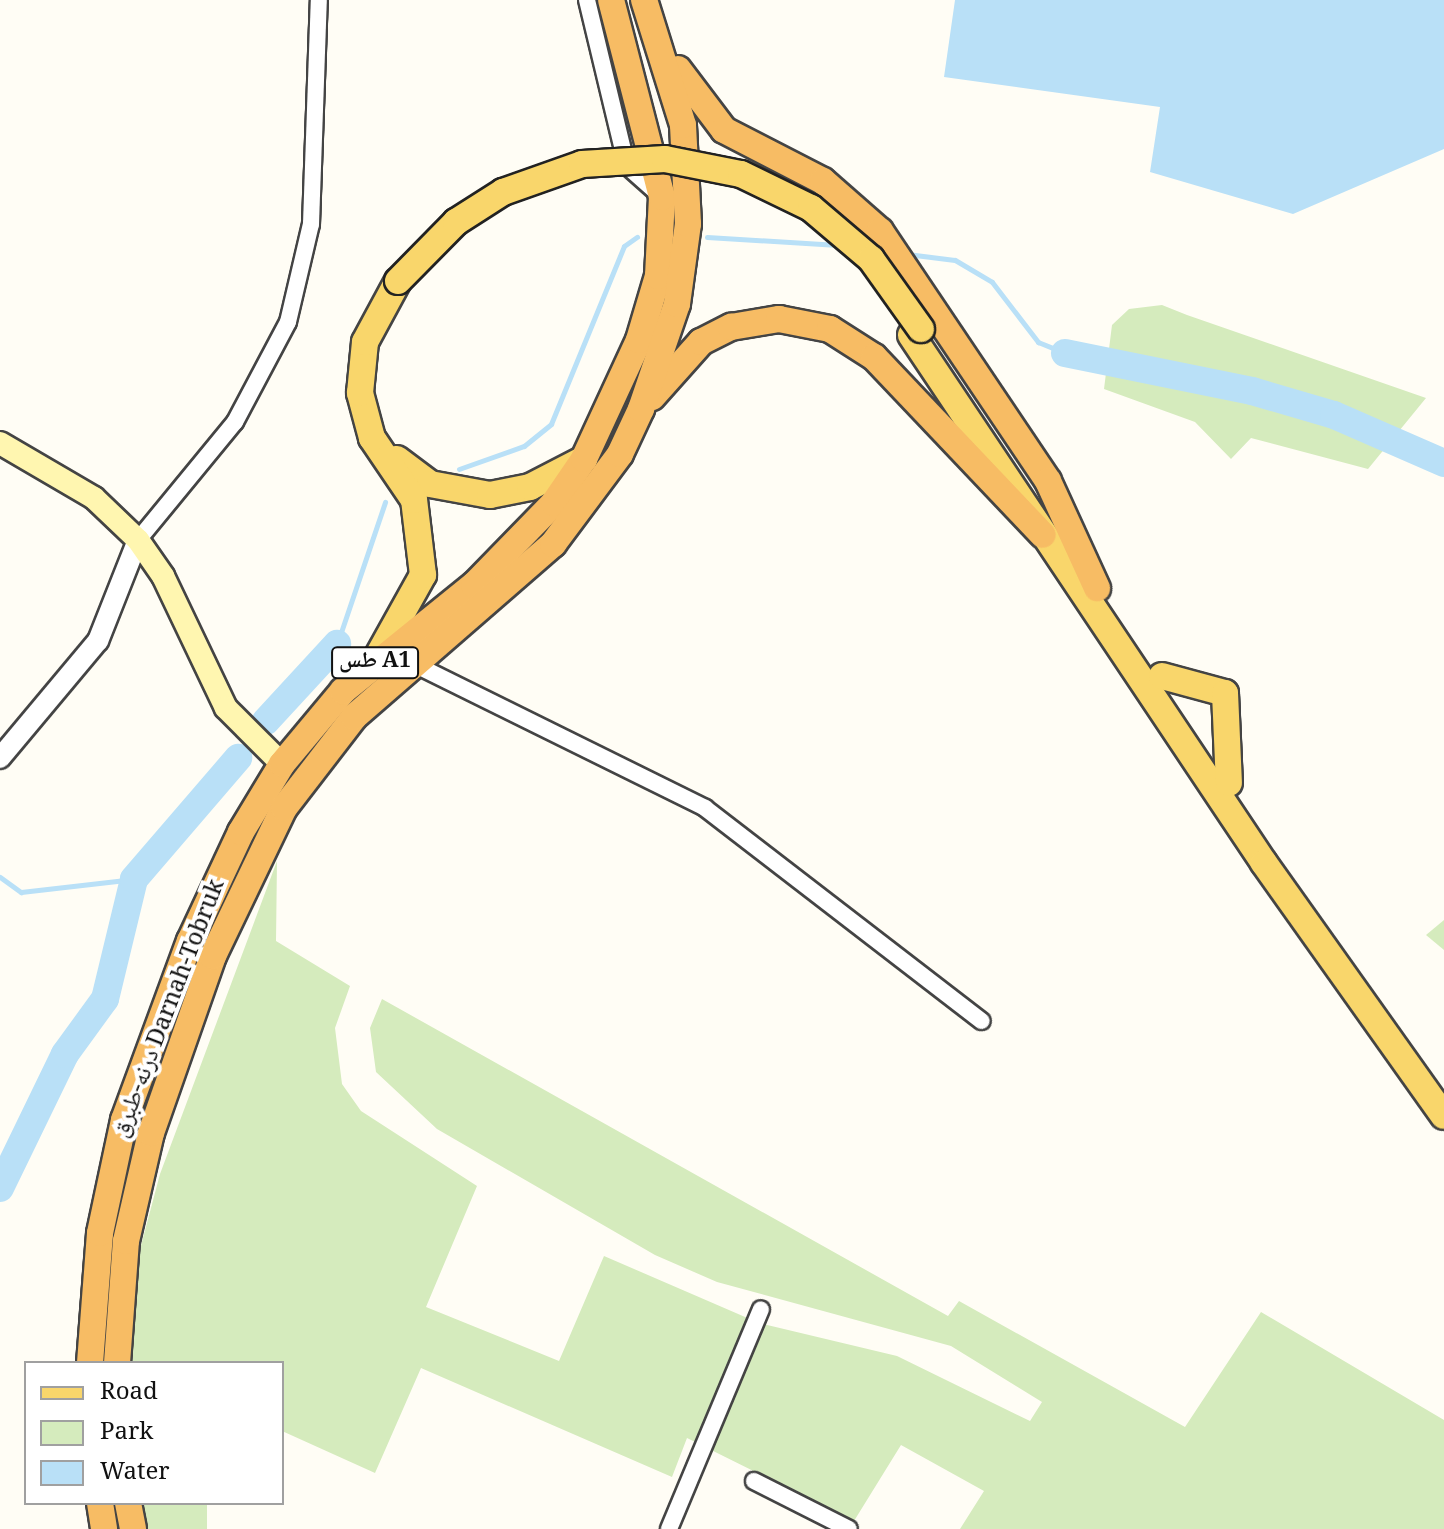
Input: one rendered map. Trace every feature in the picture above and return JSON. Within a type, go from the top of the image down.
[{"type":"highway","name":"درنه-طبرق Darnah-Tobruk","points":[[90,1361],[100,1233],[124,1120],[190,941],[282,764],[374,664],[502,559],[584,459],[650,306],[662,197],[611,0]]},
{"type":"highway","name":"درنه-طبرق Darnah-Tobruk","points":[[117,1361],[122,1270],[141,1169],[213,956],[305,775],[412,663],[553,544],[620,454],[641,409],[677,304],[688,224],[683,125],[644,0]]},
{"type":"highway","points":[[655,32],[717,124],[823,181],[880,231],[925,291],[1048,481],[1097,588]]},
{"type":"highway","points":[[641,409],[716,334],[763,320],[814,324],[874,357],[1043,535]]},
{"type":"highway","points":[[100,1505],[104,1529]]},
{"type":"highway","points":[[128,1505],[133,1529]]},
{"type":"main road","points":[[374,664],[423,575],[414,500],[372,438],[360,393],[365,342],[403,284],[463,230],[520,196],[584,175],[664,170],[737,185],[805,218],[862,267],[916,332],[1162,676],[1274,860],[1444,1096]]},
{"type":"main road","points":[[403,284],[380,333],[369,383],[377,426],[400,462],[430,484],[490,495],[530,487],[584,459]]},
{"type":"main road","points":[[916,332],[1043,535],[1444,1116]]},
{"type":"main road","points":[[0,443],[87,494],[144,549],[226,708],[282,764]]},
{"type":"main road","points":[[1162,676],[1225,693],[1229,783]]},
{"type":"street","points":[[0,758],[94,648],[119,578],[144,549],[235,422],[291,313],[311,224],[319,0]]},
{"type":"street","points":[[587,0],[627,166],[662,197]]},
{"type":"street","points":[[412,663],[705,808],[982,1021]]},
{"type":"street","points":[[669,1529],[761,1309]]},
{"type":"street","points":[[754,1481],[849,1529]]},
{"type":"green space","points":[[1162,305],[1426,398],[1368,469],[1251,438],[1231,459],[1195,422],[1104,389],[1112,325],[1129,309]]},
{"type":"green space","points":[[277,861],[276,941],[350,986],[335,1028],[342,1084],[361,1111],[477,1186],[426,1307],[559,1361],[604,1256],[759,1323],[897,1356],[1030,1421],[1042,1402],[951,1346],[717,1282],[655,1255],[437,1129],[376,1072],[370,1028],[382,999],[948,1316],[959,1301],[1185,1427],[1261,1312],[1444,1420],[1444,1529],[960,1529],[984,1491],[901,1445],[854,1521],[687,1438],[672,1477],[421,1368],[375,1473],[284,1432],[284,1361],[124,1361],[139,1253],[160,1174]]},
{"type":"green space","points":[[1444,920],[1444,950],[1426,935]]},
{"type":"green space","points":[[137,1505],[207,1505],[207,1529],[140,1529]]},
{"type":"water","points":[[955,0],[1444,0],[1444,149],[1293,214],[1150,172],[1160,107],[944,77]]},
{"type":"waterway","points":[[459,469],[524,446],[551,424],[624,246],[637,237]]},
{"type":"waterway","points":[[707,237],[838,245]]},
{"type":"waterway","points":[[907,254],[955,260],[992,282],[1038,342],[1065,353]]},
{"type":"waterway","points":[[1065,353],[1252,391],[1334,415],[1444,463]]},
{"type":"waterway","points":[[337,644],[385,502]]},
{"type":"waterway","points":[[266,721],[337,644]]},
{"type":"waterway","points":[[0,1188],[65,1054],[105,999],[134,879],[238,758]]},
{"type":"waterway","points":[[0,877],[21,892],[134,879]]}]
